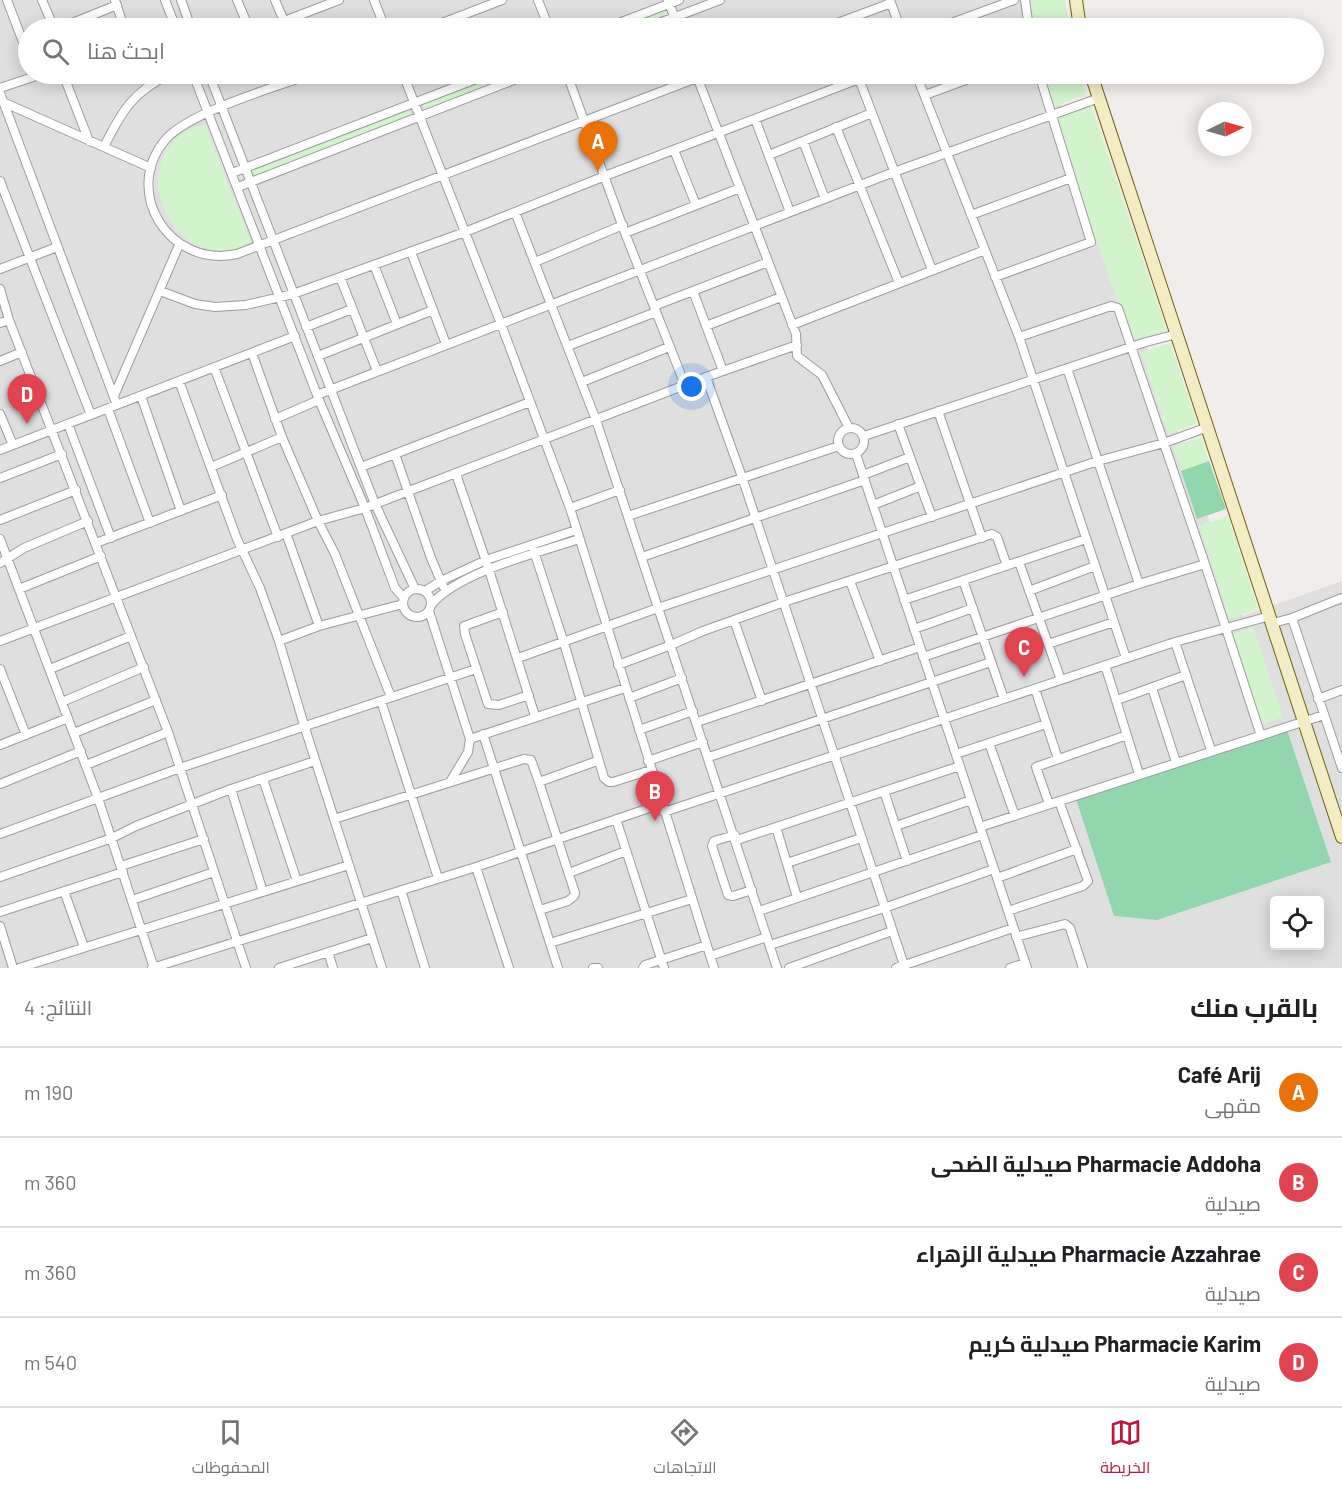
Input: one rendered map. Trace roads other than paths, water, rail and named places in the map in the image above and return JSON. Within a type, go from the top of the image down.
[{"type":"main road","points":[[1076,0],[1079,18]]},
{"type":"main road","points":[[1094,84],[1342,837]]},
{"type":"street","points":[[7,0],[18,29]]},
{"type":"street","points":[[42,0],[50,18]]},
{"type":"street","points":[[165,0],[172,18]]},
{"type":"street","points":[[181,0],[187,18]]},
{"type":"street","points":[[237,0],[245,18]]},
{"type":"street","points":[[275,0],[283,18]]},
{"type":"street","points":[[289,18],[314,4],[339,0]]},
{"type":"street","points":[[374,0],[381,18]]},
{"type":"street","points":[[455,18],[502,0]]},
{"type":"street","points":[[538,0],[545,18]]},
{"type":"street","points":[[630,18],[669,2],[680,0]]},
{"type":"street","points":[[669,2],[675,17],[720,0]]},
{"type":"street","points":[[965,18],[1014,0]]},
{"type":"street","points":[[1025,0],[1028,18]]},
{"type":"street","points":[[82,18],[116,2],[121,18]]},
{"type":"street","points":[[849,18],[890,2],[896,18]]},
{"type":"street","points":[[18,83],[0,91],[117,405]]},
{"type":"street","points":[[67,84],[89,141]]},
{"type":"street","points":[[104,147],[120,114],[143,89],[152,84]]},
{"type":"street","points":[[197,84],[261,244],[318,397],[365,508],[395,588],[403,601],[405,611],[410,616],[424,615],[446,591],[489,570],[579,539]]},
{"type":"street","points":[[213,84],[375,504],[415,589]]},
{"type":"street","points":[[286,84],[193,120],[175,131],[160,147],[151,168],[149,189],[153,209],[163,228],[179,244],[197,253],[217,257],[237,254],[443,176],[675,84]]},
{"type":"street","points":[[407,84],[570,508],[714,968]]},
{"type":"street","points":[[232,173],[462,84]]},
{"type":"street","points":[[238,187],[503,84]]},
{"type":"street","points":[[571,84],[685,385]]},
{"type":"street","points":[[700,84],[796,334],[796,352],[799,359],[822,375],[849,428]]},
{"type":"street","points":[[160,291],[195,304],[215,308],[246,306],[293,294],[465,232],[847,84]]},
{"type":"street","points":[[862,84],[932,270]]},
{"type":"street","points":[[920,84],[1019,337],[1126,658]]},
{"type":"street","points":[[925,95],[955,84]]},
{"type":"street","points":[[995,277],[1091,242],[1042,84]]},
{"type":"street","points":[[275,419],[331,389],[446,344],[947,152],[1099,98]]},
{"type":"street","points":[[5,104],[151,168]]},
{"type":"street","points":[[769,155],[872,113]]},
{"type":"street","points":[[755,119],[790,212]]},
{"type":"street","points":[[836,128],[898,283]]},
{"type":"street","points":[[803,141],[825,199]]},
{"type":"street","points":[[674,150],[696,205]]},
{"type":"street","points":[[971,215],[1071,178]]},
{"type":"street","points":[[0,181],[91,415]]},
{"type":"street","points":[[535,262],[740,188]]},
{"type":"street","points":[[515,212],[596,420],[736,838],[777,968]]},
{"type":"street","points":[[114,396],[179,244]]},
{"type":"street","points":[[0,269],[57,247]]},
{"type":"street","points":[[792,325],[985,250]]},
{"type":"street","points":[[411,252],[446,344]]},
{"type":"street","points":[[568,346],[693,291],[768,262]]},
{"type":"street","points":[[374,265],[398,324]]},
{"type":"street","points":[[340,277],[377,371]]},
{"type":"street","points":[[0,289],[9,320],[168,732],[246,968]]},
{"type":"street","points":[[693,291],[723,371]]},
{"type":"street","points":[[706,326],[781,297]]},
{"type":"street","points":[[1019,337],[1114,306],[1119,311],[1261,736]]},
{"type":"street","points":[[306,327],[352,309]]},
{"type":"street","points":[[318,357],[433,310]]},
{"type":"street","points":[[0,323],[9,320]]},
{"type":"street","points":[[864,436],[1131,347],[1177,334]]},
{"type":"street","points":[[0,450],[295,336]]},
{"type":"street","points":[[0,641],[318,521],[365,508],[409,492],[706,377],[796,345]]},
{"type":"street","points":[[582,382],[669,347]]},
{"type":"street","points":[[0,361],[22,352]]},
{"type":"street","points":[[252,353],[282,437],[318,521],[335,554],[391,697]]},
{"type":"street","points":[[214,367],[245,452],[319,626]]},
{"type":"street","points":[[1067,368],[1139,584]]},
{"type":"street","points":[[706,377],[756,517],[823,718],[892,931],[901,967],[1015,932],[1065,924],[1070,928],[1083,968]]},
{"type":"street","points":[[179,381],[242,550],[257,582],[279,641],[382,968]]},
{"type":"street","points":[[141,396],[182,511]]},
{"type":"street","points":[[361,467],[530,402]]},
{"type":"street","points":[[108,409],[150,523]]},
{"type":"street","points":[[938,411],[982,538]]},
{"type":"street","points":[[0,414],[13,445]]},
{"type":"street","points":[[68,424],[111,538]]},
{"type":"street","points":[[898,424],[932,517]]},
{"type":"street","points":[[518,658],[658,608],[882,533],[1208,427]]},
{"type":"street","points":[[856,454],[844,452],[839,446],[840,434],[849,428],[858,430],[864,436]]},
{"type":"street","points":[[856,454],[862,448],[864,436]]},
{"type":"street","points":[[211,467],[282,437]]},
{"type":"street","points":[[628,516],[839,446]]},
{"type":"street","points":[[0,478],[62,454]]},
{"type":"street","points":[[395,454],[431,558],[446,591]]},
{"type":"street","points":[[856,454],[1026,966],[1011,968]]},
{"type":"street","points":[[642,557],[864,478],[910,457]]},
{"type":"street","points":[[456,474],[536,716]]},
{"type":"street","points":[[873,505],[921,486]]},
{"type":"street","points":[[0,520],[76,490]]},
{"type":"street","points":[[570,508],[620,490]]},
{"type":"street","points":[[96,543],[222,495]]},
{"type":"street","points":[[4,562],[24,548],[88,521]]},
{"type":"street","points":[[425,591],[486,560],[576,530]]},
{"type":"street","points":[[618,665],[784,602],[992,534],[996,535],[1007,566]]},
{"type":"street","points":[[0,539],[4,562],[19,589],[98,798],[154,968],[476,867],[616,819],[720,793],[1175,642],[1226,628],[1272,619],[1292,618],[1342,598]]},
{"type":"street","points":[[904,600],[1086,539]]},
{"type":"street","points":[[532,545],[604,778],[609,782],[703,742]]},
{"type":"street","points":[[19,589],[101,556]]},
{"type":"street","points":[[1019,562],[1061,680]]},
{"type":"street","points":[[923,657],[1105,595],[1205,564]]},
{"type":"street","points":[[1029,591],[1095,566]]},
{"type":"street","points":[[850,580],[880,662]]},
{"type":"street","points":[[963,580],[1004,699]]},
{"type":"street","points":[[403,601],[406,593],[415,589],[425,591],[429,595],[430,608],[470,739],[470,748],[450,782]]},
{"type":"street","points":[[279,641],[319,626],[403,601]]},
{"type":"street","points":[[914,629],[973,608]]},
{"type":"street","points":[[503,612],[464,626],[486,701],[491,706],[529,695]]},
{"type":"street","points":[[1292,618],[1318,699],[1339,748],[1342,768]]},
{"type":"street","points":[[734,620],[762,701]]},
{"type":"street","points":[[1048,644],[1114,622]]},
{"type":"street","points":[[50,669],[131,636]]},
{"type":"street","points":[[1175,642],[1211,750]]},
{"type":"street","points":[[697,722],[920,647]]},
{"type":"street","points":[[708,757],[991,662]]},
{"type":"street","points":[[1105,665],[1140,774]]},
{"type":"street","points":[[62,702],[144,668]]},
{"type":"street","points":[[0,669],[26,735]]},
{"type":"street","points":[[0,834],[304,725],[476,669]]},
{"type":"street","points":[[1117,700],[1186,675]]},
{"type":"street","points":[[629,698],[682,678]]},
{"type":"street","points":[[470,739],[625,688]]},
{"type":"street","points":[[1152,688],[1176,762]]},
{"type":"street","points":[[1035,689],[1058,759]]},
{"type":"street","points":[[1318,699],[1342,690]]},
{"type":"street","points":[[74,733],[156,700]]},
{"type":"street","points":[[381,701],[438,878]]},
{"type":"street","points":[[639,730],[693,711]]},
{"type":"street","points":[[759,911],[907,861],[1049,804],[1324,715]]},
{"type":"street","points":[[0,745],[68,718]]},
{"type":"street","points":[[956,754],[1046,724]]},
{"type":"street","points":[[86,765],[168,732]]},
{"type":"street","points":[[483,734],[558,968]]},
{"type":"street","points":[[1049,804],[1036,767],[1127,735]]},
{"type":"street","points":[[989,742],[1015,816]]},
{"type":"street","points":[[0,784],[81,751]]},
{"type":"street","points":[[334,819],[528,759],[532,762],[574,890],[574,896],[568,901],[540,910]]},
{"type":"street","points":[[0,877],[112,838],[136,826],[231,789],[315,761]]},
{"type":"street","points":[[539,782],[597,761]]},
{"type":"street","points":[[752,890],[733,896],[728,895],[712,846],[714,841],[736,838],[776,827],[960,766]]},
{"type":"street","points":[[263,779],[297,882]]},
{"type":"street","points":[[231,789],[263,892]]},
{"type":"street","points":[[884,791],[907,861]]},
{"type":"street","points":[[896,826],[971,800]]},
{"type":"street","points":[[1008,911],[1086,884],[1088,878],[1059,801]]},
{"type":"street","points":[[616,819],[663,964]]},
{"type":"street","points":[[776,827],[797,897]]},
{"type":"street","points":[[787,863],[861,838]]},
{"type":"street","points":[[0,912],[204,839]]},
{"type":"street","points":[[710,956],[884,908],[1077,849]]},
{"type":"street","points":[[569,873],[626,851]]},
{"type":"street","points":[[19,968],[349,865]]},
{"type":"street","points":[[476,867],[509,968]]},
{"type":"street","points":[[132,900],[214,872]]},
{"type":"street","points":[[401,890],[425,968]]},
{"type":"street","points":[[64,891],[84,947]]},
{"type":"street","points":[[550,943],[692,899]]},
{"type":"street","points":[[0,926],[13,968]]},
{"type":"street","points":[[789,968],[892,931]]},
{"type":"street","points":[[279,968],[296,965],[372,938]]},
{"type":"street","points":[[643,968],[645,964],[663,964],[707,945]]},
{"type":"street","points":[[328,952],[333,968]]},
{"type":"street","points":[[816,958],[820,968]]},
{"type":"street","points":[[593,968],[598,968]]},
{"type":"place","name":"Café Arij","points":[[598,171]]},
{"type":"place","name":"Pharmacie Karim صيدلية كريم","points":[[27,424]]},
{"type":"place","name":"Pharmacie Azzahrae صيدلية الزهراء","points":[[1024,677]]},
{"type":"place","name":"Pharmacie Addoha صيدلية الضحى","points":[[655,821]]}]
